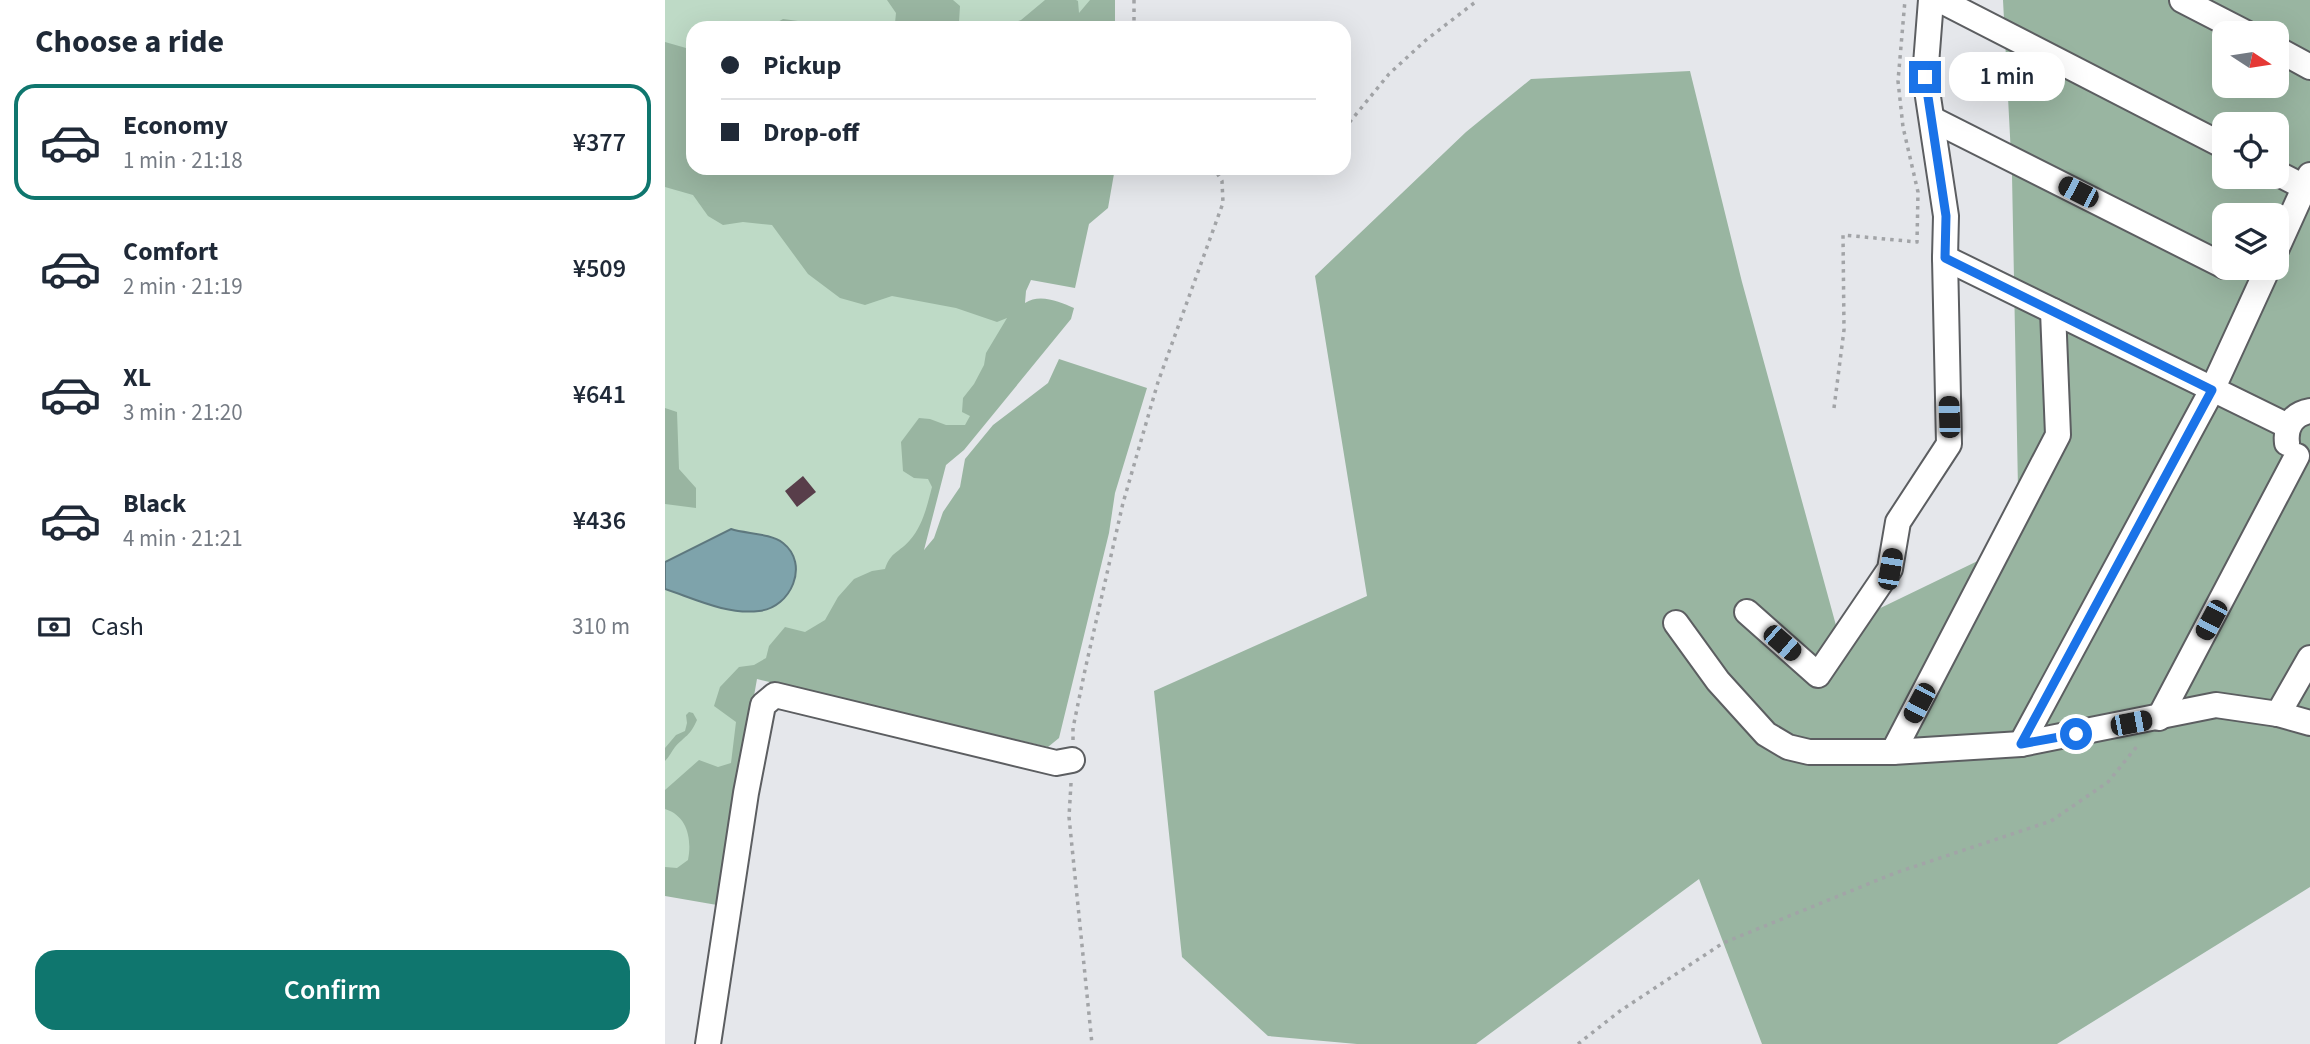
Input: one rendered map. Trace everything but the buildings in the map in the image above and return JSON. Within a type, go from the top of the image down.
[{"type":"street","points":[[1747,612],[1818,675],[1890,569],[1898,522],[1949,444],[1946,216],[1925,77],[1931,0]]},
{"type":"street","points":[[1940,0],[2212,140]]},
{"type":"street","points":[[2182,0],[2223,21]]},
{"type":"street","points":[[2289,56],[2310,67]]},
{"type":"street","points":[[1932,119],[2212,260]]},
{"type":"street","points":[[2289,176],[2307,181],[2289,221]]},
{"type":"street","points":[[1945,258],[2288,426]]},
{"type":"street","points":[[2021,744],[2212,390],[2262,280]]},
{"type":"street","points":[[1893,752],[2058,435],[2053,311]]},
{"type":"street","points":[[2158,718],[2304,458],[2287,443],[2288,426],[2298,415],[2310,411]]},
{"type":"street","points":[[1677,623],[1718,681],[1766,734],[1789,747],[1809,752],[1893,752],[2021,744],[2216,705],[2278,713],[2310,723]]},
{"type":"street","points":[[2278,713],[2310,658]]},
{"type":"street","points":[[708,1044],[746,793],[763,705],[775,695],[1056,764],[1072,760]]},
{"type":"path","points":[[1134,0],[1135,21]]},
{"type":"path","points":[[1351,120],[1389,74],[1426,40],[1478,0]]},
{"type":"path","points":[[1092,1044],[1069,817],[1073,728],[1123,503],[1158,382],[1223,203],[1222,181],[1218,175]]},
{"type":"path","points":[[1833,408],[1844,330],[1843,235],[1917,242]]},
{"type":"path","points":[[1578,1044],[1620,1011],[1723,943],[1895,873],[2051,821],[2108,782],[2158,718]]},
{"type":"green space","points":[[665,0],[1098,0],[1096,21],[686,21],[686,175],[755,175],[1011,204],[1019,376],[943,464],[901,620],[752,674],[715,898],[665,889]]},
{"type":"green space","points":[[887,0],[953,0],[960,6],[959,21],[895,21],[896,13]]},
{"type":"green space","points":[[1045,0],[1076,0],[1079,13],[1090,0],[1115,0],[1115,21],[1018,21]]},
{"type":"green space","points":[[2003,0],[2310,0],[2310,887],[2057,1044],[1762,1044],[1699,879],[1476,1044],[1357,1044],[1268,1036],[1182,957],[1154,691],[1367,596],[1315,276],[1466,132],[1531,79],[1690,71],[1742,282],[1837,629],[2019,541],[2012,175]]},
{"type":"green space","points":[[665,42],[686,48],[686,175],[1114,175],[1108,208],[1089,224],[1075,288],[1031,280],[1026,291],[1025,303],[1043,299],[1074,308],[1071,319],[964,450],[946,465],[924,550],[934,538],[943,512],[960,487],[965,459],[993,425],[1048,383],[1059,359],[1147,388],[1115,493],[1109,533],[1059,738],[1048,747],[757,679],[717,905],[665,896],[665,867],[677,868],[688,860],[689,837],[679,817],[665,809],[665,790],[699,760],[718,767],[731,763],[736,722],[714,706],[720,687],[739,667],[754,665],[766,658],[769,646],[785,627],[805,632],[825,620],[838,597],[854,579],[885,569],[893,555],[914,534],[924,515],[932,487],[928,479],[914,478],[903,471],[901,442],[919,418],[946,425],[965,425],[970,416],[962,412],[963,398],[974,384],[984,365],[986,353],[1007,318],[997,322],[956,308],[892,296],[865,305],[840,298],[808,274],[772,225],[743,222],[723,225],[708,216],[693,195],[665,187]]},
{"type":"green space","points":[[665,408],[677,412],[679,469],[696,488],[696,508],[665,504]]},
{"type":"green space","points":[[693,713],[697,720],[690,733],[665,761],[665,748],[676,735],[685,731],[686,715]]},
{"type":"water","points":[[731,529],[771,537],[783,543],[791,552],[796,573],[788,594],[780,602],[759,611],[735,611],[665,589],[665,562]]},
{"type":"route","points":[[1925,77],[1946,216],[1945,258],[2212,390],[2021,744],[2076,734]]}]
